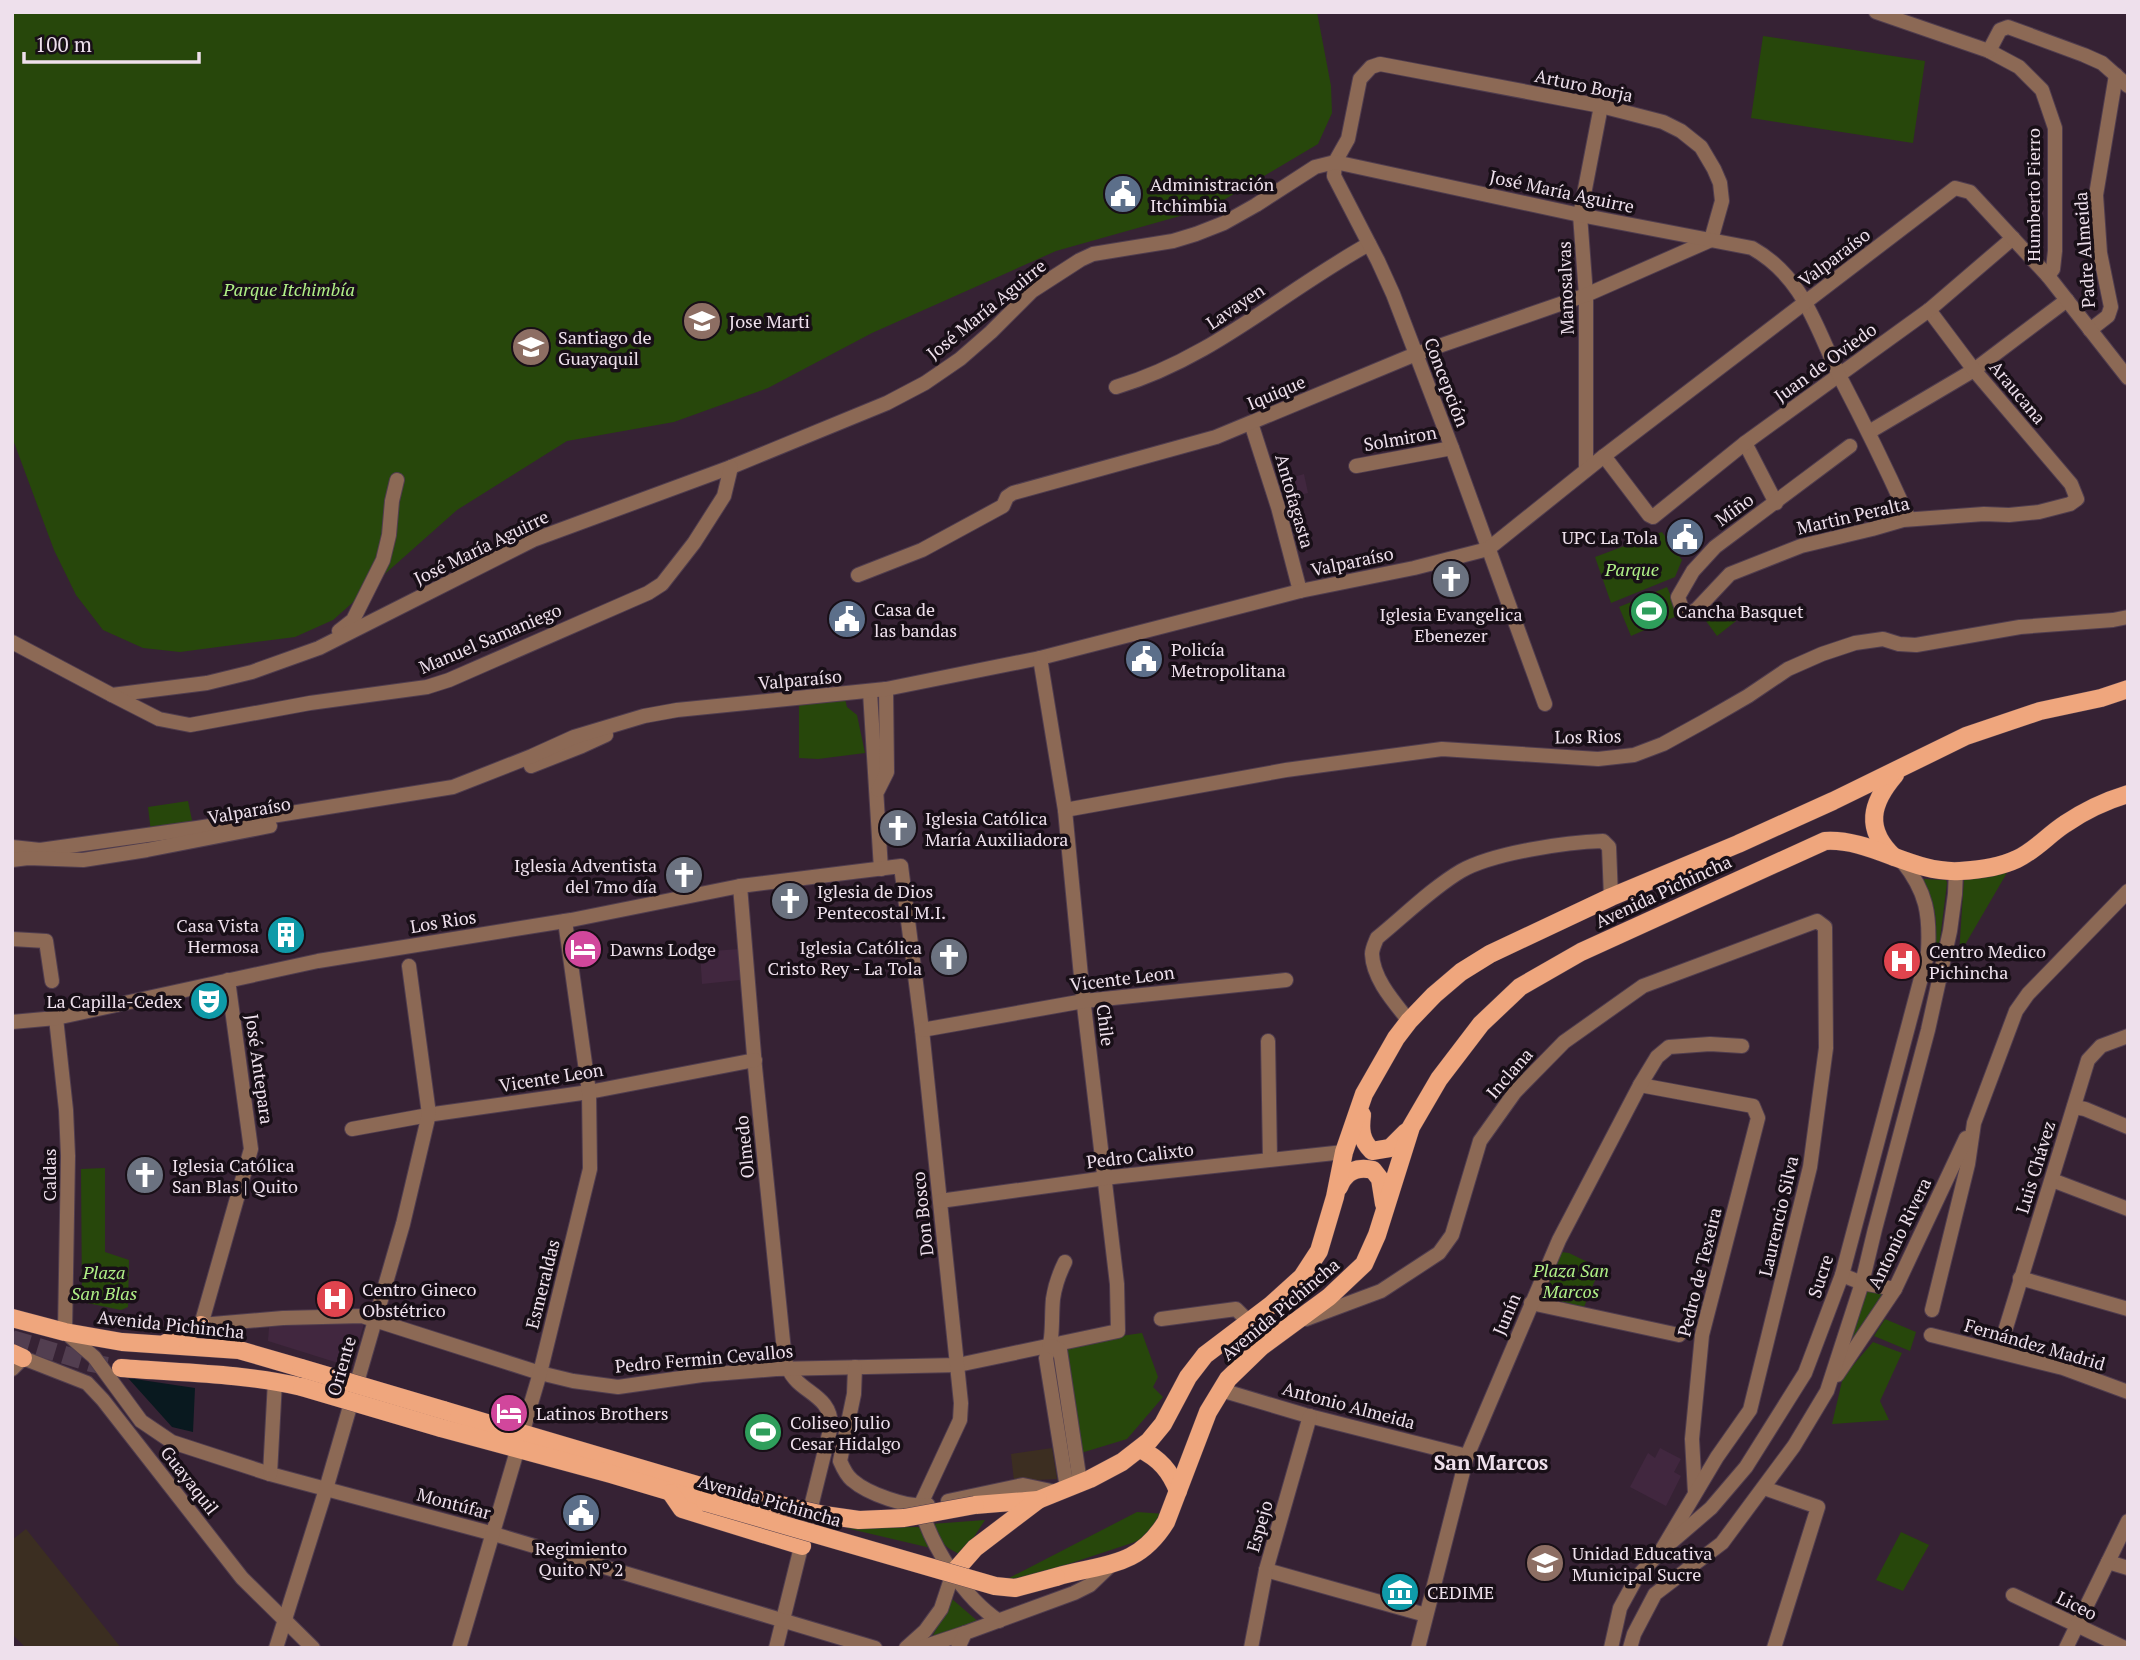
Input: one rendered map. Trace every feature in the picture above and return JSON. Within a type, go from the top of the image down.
[{"type":"main road","name":"Avenida Pichincha","points":[[520,1441],[671,1493],[706,1495],[859,1520],[904,1518],[975,1505],[1038,1500],[1122,1462],[1140,1449],[1163,1424],[1188,1377],[1205,1354],[1249,1322],[1310,1267],[1319,1251],[1335,1197],[1344,1152],[1364,1094],[1380,1063],[1409,1021],[1461,972],[1490,954],[1611,897],[1738,844],[1966,736],[2040,711],[2125,691]]},
{"type":"main road","points":[[1898,859],[1880,840],[1874,826],[1874,816],[1880,796],[1899,769]]},
{"type":"main road","name":"Avenida Pichincha","points":[[121,1368],[224,1374],[275,1381],[442,1419],[706,1495],[995,1586],[1015,1588],[1085,1568],[1111,1565],[1139,1552],[1152,1541],[1166,1522],[1208,1412],[1237,1369],[1329,1297],[1364,1264],[1385,1211],[1411,1127],[1439,1079],[1481,1024],[1520,987],[1581,952],[1825,841],[1839,840],[1898,859],[1956,871],[1996,866],[2019,858],[2090,808],[2128,794]]},
{"type":"main road","points":[[1364,1094],[1361,1133],[1365,1144],[1372,1151],[1390,1148],[1411,1127]]},
{"type":"main road","points":[[1335,1197],[1342,1179],[1350,1172],[1360,1168],[1373,1170],[1383,1189],[1385,1211]]},
{"type":"main road","name":"Avenida Pichincha","points":[[12,1318],[65,1332],[122,1342],[239,1350],[301,1368],[442,1419]]},
{"type":"main road","points":[[162,1344],[201,1325]]},
{"type":"main road","points":[[1140,1449],[1164,1465],[1178,1491]]},
{"type":"main road","points":[[671,1493],[682,1509],[802,1546]]},
{"type":"main road","points":[[953,1573],[975,1548],[1038,1500]]},
{"type":"street","name":"Humberto Fierro","points":[[1876,12],[1989,51],[2018,67],[2042,90],[2055,128],[2055,251],[2053,269],[2048,276]]},
{"type":"street","points":[[1989,51],[2000,30],[2008,27],[2102,63],[2128,86]]},
{"type":"street","name":"Arturo Borja","points":[[1335,162],[1348,139],[1360,79],[1371,67],[1380,64],[1601,106],[1663,122],[1681,131],[1701,147],[1720,183],[1721,201],[1711,240]]},
{"type":"street","name":"Padre Almeida","points":[[2090,330],[2108,316],[2111,307],[2100,253],[2096,195],[2116,75]]},
{"type":"street","name":"Manosalvas","points":[[1586,470],[1586,295],[1580,215],[1601,106]]},
{"type":"street","name":"José María Aguirre","points":[[112,695],[207,683],[251,672],[319,648],[533,540],[731,467],[887,403],[925,383],[960,359],[1032,292],[1080,260],[1093,254],[1173,241],[1196,234],[1224,223],[1281,191],[1315,167],[1335,162],[1580,215],[1752,248],[1762,254],[1772,261],[1807,302],[1909,519]]},
{"type":"street","name":"Concepción","points":[[1335,162],[1336,181],[1393,294],[1545,704]]},
{"type":"street","name":"Valparaíso","points":[[12,847],[40,850],[453,787],[574,737],[644,716],[677,710],[886,689],[1040,658],[1300,591],[1414,568],[1488,549],[1604,456],[1955,188],[1970,192],[2013,238]]},
{"type":"street","points":[[2013,238],[2048,276],[2128,378]]},
{"type":"street","name":"Juan de Oviedo","points":[[1604,456],[1653,517],[1745,443],[1929,310],[2013,238]]},
{"type":"street","name":"Iquique","points":[[858,575],[922,550],[1003,506],[1007,497],[1013,494],[1216,437],[1416,354],[1586,295],[1711,240]]},
{"type":"street","name":"Lavayen","points":[[1116,387],[1144,379],[1181,362],[1231,334],[1305,282],[1369,244]]},
{"type":"street","points":[[1870,432],[1974,370],[2067,300]]},
{"type":"street","name":"Araucana","points":[[1929,310],[1974,370],[2071,484],[2077,499]]},
{"type":"street","name":"Antofagasta","points":[[1251,423],[1278,507],[1300,591]]},
{"type":"street","points":[[1745,443],[1776,503]]},
{"type":"street","name":"Miño","points":[[1697,609],[1691,613],[1683,612],[1678,597],[1693,571],[1715,547],[1850,446]]},
{"type":"street","name":"Solmiron","points":[[1356,466],[1452,448]]},
{"type":"street","name":"Manuel Samaniego","points":[[112,695],[159,719],[190,725],[310,704],[428,688],[648,593],[662,584],[694,543],[724,496],[731,467]]},
{"type":"street","points":[[319,648],[354,620],[383,560],[397,480]]},
{"type":"street","name":"Martin Peralta","points":[[1697,609],[1730,573],[1801,546],[1909,519],[2039,512],[2070,504],[2077,499]]},
{"type":"street","name":"Los Rios","points":[[1065,810],[1286,771],[1442,749],[1598,759],[1634,755],[1663,744],[1703,722],[1788,669],[1855,643],[1883,639],[1916,645],[2020,627],[2128,617]]},
{"type":"street","points":[[12,642],[112,695]]},
{"type":"street","name":"Chile","points":[[1040,658],[1065,810],[1117,1284],[1118,1331],[1051,1346]]},
{"type":"street","points":[[877,791],[887,772],[886,689]]},
{"type":"street","points":[[870,692],[881,869]]},
{"type":"street","name":"Valparaíso","points":[[12,860],[83,860],[442,796],[474,788],[570,751],[644,716]]},
{"type":"street","points":[[1409,1021],[1388,996],[1376,969],[1372,952],[1377,938],[1464,869],[1526,851],[1603,841],[1609,847],[1611,897]]},
{"type":"street","name":"Sucre","points":[[1611,1648],[1620,1608],[1637,1577],[1661,1550],[1711,1508],[1746,1466],[1805,1373],[1842,1275],[1928,954],[1930,922],[1927,908],[1915,880],[1898,859]]},
{"type":"street","name":"Don Bosco","points":[[881,869],[901,866],[922,1030],[961,1403],[960,1420],[920,1506]]},
{"type":"street","name":"Los Rios","points":[[12,1022],[57,1018],[318,961],[565,921],[740,886],[881,869]]},
{"type":"street","points":[[1630,1648],[1634,1634],[1655,1594],[1721,1543],[1794,1446],[1827,1391],[1862,1283],[1931,1019],[1950,931],[1956,871]]},
{"type":"street","name":"Olmedo","points":[[740,886],[755,1060],[788,1369]]},
{"type":"street","name":"Antonio Rivera","points":[[1827,1391],[1895,1289],[1974,1123],[2016,1011],[2028,994],[2128,891]]},
{"type":"street","name":"Esmeraldas","points":[[459,1648],[540,1373],[590,1169],[589,1092],[565,921]]},
{"type":"street","name":"Inclana","points":[[1295,1323],[1381,1291],[1438,1253],[1452,1235],[1480,1141],[1515,1092],[1564,1042],[1643,986],[1817,921],[1825,927]]},
{"type":"street","name":"Laurencio Silva","points":[[1661,1550],[1750,1410],[1810,1167],[1826,1048],[1825,927]]},
{"type":"street","points":[[12,939],[46,941],[52,981]]},
{"type":"street","name":"Oriente","points":[[276,1648],[326,1489],[403,1224],[429,1114],[408,966]]},
{"type":"street","name":"José Antepara","points":[[201,1325],[251,1149],[228,980]]},
{"type":"street","name":"Vicente Leon","points":[[922,1030],[1084,1001],[1286,980]]},
{"type":"street","name":"Caldas","points":[[57,1018],[68,1156],[65,1332]]},
{"type":"street","name":"Luis Chávez","points":[[2005,1331],[2088,1059],[2101,1046],[2128,1036]]},
{"type":"street","points":[[1268,1041],[1270,1159]]},
{"type":"street","name":"Junín","points":[[1418,1648],[1467,1457],[1559,1240],[1640,1085],[1657,1057],[1669,1047],[1710,1044],[1742,1046]]},
{"type":"street","name":"Vicente Leon","points":[[352,1129],[429,1114],[589,1092],[755,1060]]},
{"type":"street","name":"Pedro de Texeira","points":[[1640,1085],[1753,1106],[1758,1118],[1701,1339],[1692,1439],[1695,1493]]},
{"type":"street","points":[[2074,1107],[2128,1127]]},
{"type":"street","name":"Antonio Rivera","points":[[1933,1310],[1968,1164],[1974,1123]]},
{"type":"street","name":"Pedro Calixto","points":[[940,1201],[1105,1178],[1344,1152]]},
{"type":"street","points":[[2052,1181],[2128,1209]]},
{"type":"street","points":[[855,1367],[854,1394],[840,1461],[852,1480],[870,1491],[920,1506],[1023,1485],[1068,1487],[1046,1359],[1051,1346],[1057,1278],[1065,1262]]},
{"type":"street","points":[[1842,1275],[1862,1283],[1895,1289]]},
{"type":"street","points":[[2020,1278],[2128,1309]]},
{"type":"street","points":[[1531,1303],[1679,1335]]},
{"type":"street","points":[[1161,1319],[1236,1309],[1249,1322]]},
{"type":"street","name":"Pedro Fermin Cevallos","points":[[201,1325],[284,1318],[362,1316],[540,1373],[618,1387],[702,1375],[788,1369],[958,1365],[1051,1346]]},
{"type":"street","name":"Montúfar","points":[[65,1332],[94,1357],[141,1421],[172,1442],[270,1474],[494,1534],[874,1648]]},
{"type":"street","name":"Fernández Madrid","points":[[1931,1335],[2063,1368],[2128,1392]]},
{"type":"street","name":"Guayaquil","points":[[16,1360],[87,1383],[242,1578],[313,1648]]},
{"type":"street","points":[[812,1368],[808,1370],[806,1377],[812,1394]]},
{"type":"street","points":[[776,1648],[831,1426],[825,1403],[812,1394],[788,1369]]},
{"type":"street","points":[[270,1474],[275,1381]]},
{"type":"street","name":"Antonio Almeida","points":[[1221,1390],[1467,1457]]},
{"type":"street","name":"Espejo","points":[[1251,1648],[1266,1570],[1310,1416]]},
{"type":"street","points":[[1764,1488],[1818,1507],[1774,1648]]},
{"type":"street","points":[[1695,1493],[1711,1508]]},
{"type":"street","points":[[920,1506],[928,1528],[967,1594],[999,1621]]},
{"type":"street","points":[[2066,1648],[2128,1521]]},
{"type":"street","points":[[2108,1562],[2128,1568]]},
{"type":"street","points":[[920,1648],[1074,1593],[1090,1585],[1111,1565]]},
{"type":"street","points":[[1266,1570],[1426,1615]]},
{"type":"street","points":[[906,1648],[925,1631],[941,1609],[953,1573]]},
{"type":"street","name":"Liceo","points":[[2013,1595],[2125,1648]]},
{"type":"street","points":[[958,1648],[965,1633]]},
{"type":"shaded area","points":[[1304,474],[1308,493],[1284,499],[1280,481]]},
{"type":"shaded area","points":[[739,949],[740,980],[702,984],[700,952]]},
{"type":"shaded area","points":[[360,1320],[364,1324],[351,1367],[268,1341],[269,1327]]},
{"type":"shaded area","points":[[128,1378],[195,1388],[193,1432],[172,1427]]},
{"type":"shaded area","points":[[1052,1448],[1057,1479],[1014,1481],[1011,1454]]},
{"type":"shaded area","points":[[1660,1448],[1681,1459],[1674,1472],[1681,1476],[1666,1506],[1630,1487],[1648,1453],[1655,1458]]},
{"type":"shaded area","points":[[26,1529],[121,1648],[26,1648],[12,1634],[12,1540]]},
{"type":"green space","name":"Parque Itchimbía","points":[[12,12],[1317,12],[1331,86],[1332,113],[1318,144],[1212,207],[1056,251],[872,333],[768,388],[674,422],[567,441],[457,510],[333,620],[295,637],[180,652],[143,648],[103,630],[76,595],[54,550],[12,437]]},
{"type":"green space","points":[[1763,36],[1925,61],[1913,143],[1751,118]]},
{"type":"green space","name":"Parque","points":[[1662,532],[1682,560],[1675,577],[1611,603],[1595,557]]},
{"type":"green space","name":"Cancha Basquet","points":[[1667,587],[1679,615],[1631,636],[1619,607]]},
{"type":"green space","points":[[1725,606],[1736,621],[1717,636],[1706,621]]},
{"type":"green space","points":[[845,699],[847,707],[857,715],[865,753],[818,759],[799,758],[799,704]]},
{"type":"green space","points":[[188,801],[193,825],[151,832],[148,807]]},
{"type":"green space","points":[[2008,871],[1959,955],[1964,878],[1973,879]]},
{"type":"green space","points":[[1922,879],[1946,880],[1947,883],[1939,947],[1936,945],[1933,903]]},
{"type":"green space","name":"Plaza San Blas","points":[[105,1168],[105,1252],[129,1260],[128,1307],[121,1310],[82,1302],[81,1169]]},
{"type":"green space","name":"Plaza San Marcos","points":[[1561,1252],[1569,1253],[1600,1268],[1584,1307],[1540,1296]]},
{"type":"green space","points":[[1867,1291],[1882,1294],[1844,1355]]},
{"type":"green space","points":[[1885,1319],[1916,1332],[1910,1351],[1874,1336]]},
{"type":"green space","points":[[1142,1333],[1158,1377],[1153,1387],[1163,1397],[1127,1439],[1081,1453],[1065,1344]]},
{"type":"green space","points":[[1873,1342],[1902,1353],[1880,1401],[1889,1420],[1832,1424],[1843,1377]]},
{"type":"green space","points":[[1137,1512],[1165,1514],[1144,1538],[1132,1543],[1014,1582],[1009,1578]]},
{"type":"green space","points":[[985,1520],[962,1555],[943,1543],[931,1524]]},
{"type":"green space","points":[[921,1527],[935,1549],[846,1528]]},
{"type":"green space","points":[[1901,1532],[1929,1545],[1903,1591],[1876,1580]]},
{"type":"green space","points":[[952,1599],[981,1624],[932,1637]]},
{"type":"tunnel","points":[[12,1339],[113,1367]]},
{"type":"place","name":"Administración Itchimbia","points":[[1123,194]]},
{"type":"place","name":"Jose Marti","points":[[702,321]]},
{"type":"place","name":"Santiago de Guayaquil","points":[[531,347]]},
{"type":"place","name":"UPC La Tola","points":[[1685,537]]},
{"type":"place","name":"Iglesia Evangelica Ebenezer","points":[[1451,579]]},
{"type":"place","name":"Cancha Basquet","points":[[1649,611]]},
{"type":"place","name":"Casa de las bandas","points":[[847,619]]},
{"type":"place","name":"Policía Metropolitana","points":[[1144,659]]},
{"type":"place","name":"Iglesia Católica María Auxiliadora","points":[[898,828]]},
{"type":"place","name":"Iglesia Adventista del 7mo día","points":[[684,875]]},
{"type":"place","name":"Iglesia de Dios Pentecostal M.I.","points":[[790,901]]},
{"type":"place","name":"Casa Vista Hermosa","points":[[286,935]]},
{"type":"place","name":"Dawns Lodge","points":[[583,949]]},
{"type":"place","name":"Iglesia Católica Cristo Rey - La Tola","points":[[949,957]]},
{"type":"place","name":"Centro Medico Pichincha","points":[[1902,961]]},
{"type":"place","name":"La Capilla-Cedex","points":[[209,1001]]},
{"type":"place","name":"Iglesia Católica San Blas | Quito","points":[[145,1175]]},
{"type":"place","name":"Centro Gineco Obstétrico","points":[[335,1299]]},
{"type":"place","name":"Latinos Brothers","points":[[509,1413]]},
{"type":"place","name":"Coliseo Julio Cesar Hidalgo","points":[[763,1432]]},
{"type":"place","name":"Regimiento Quito Nº 2","points":[[581,1513]]},
{"type":"place","name":"Unidad Educativa Municipal Sucre","points":[[1545,1563]]},
{"type":"place","name":"CEDIME","points":[[1400,1592]]},
{"type":"district","name":"San Marcos","points":[[1491,1462]]}]
